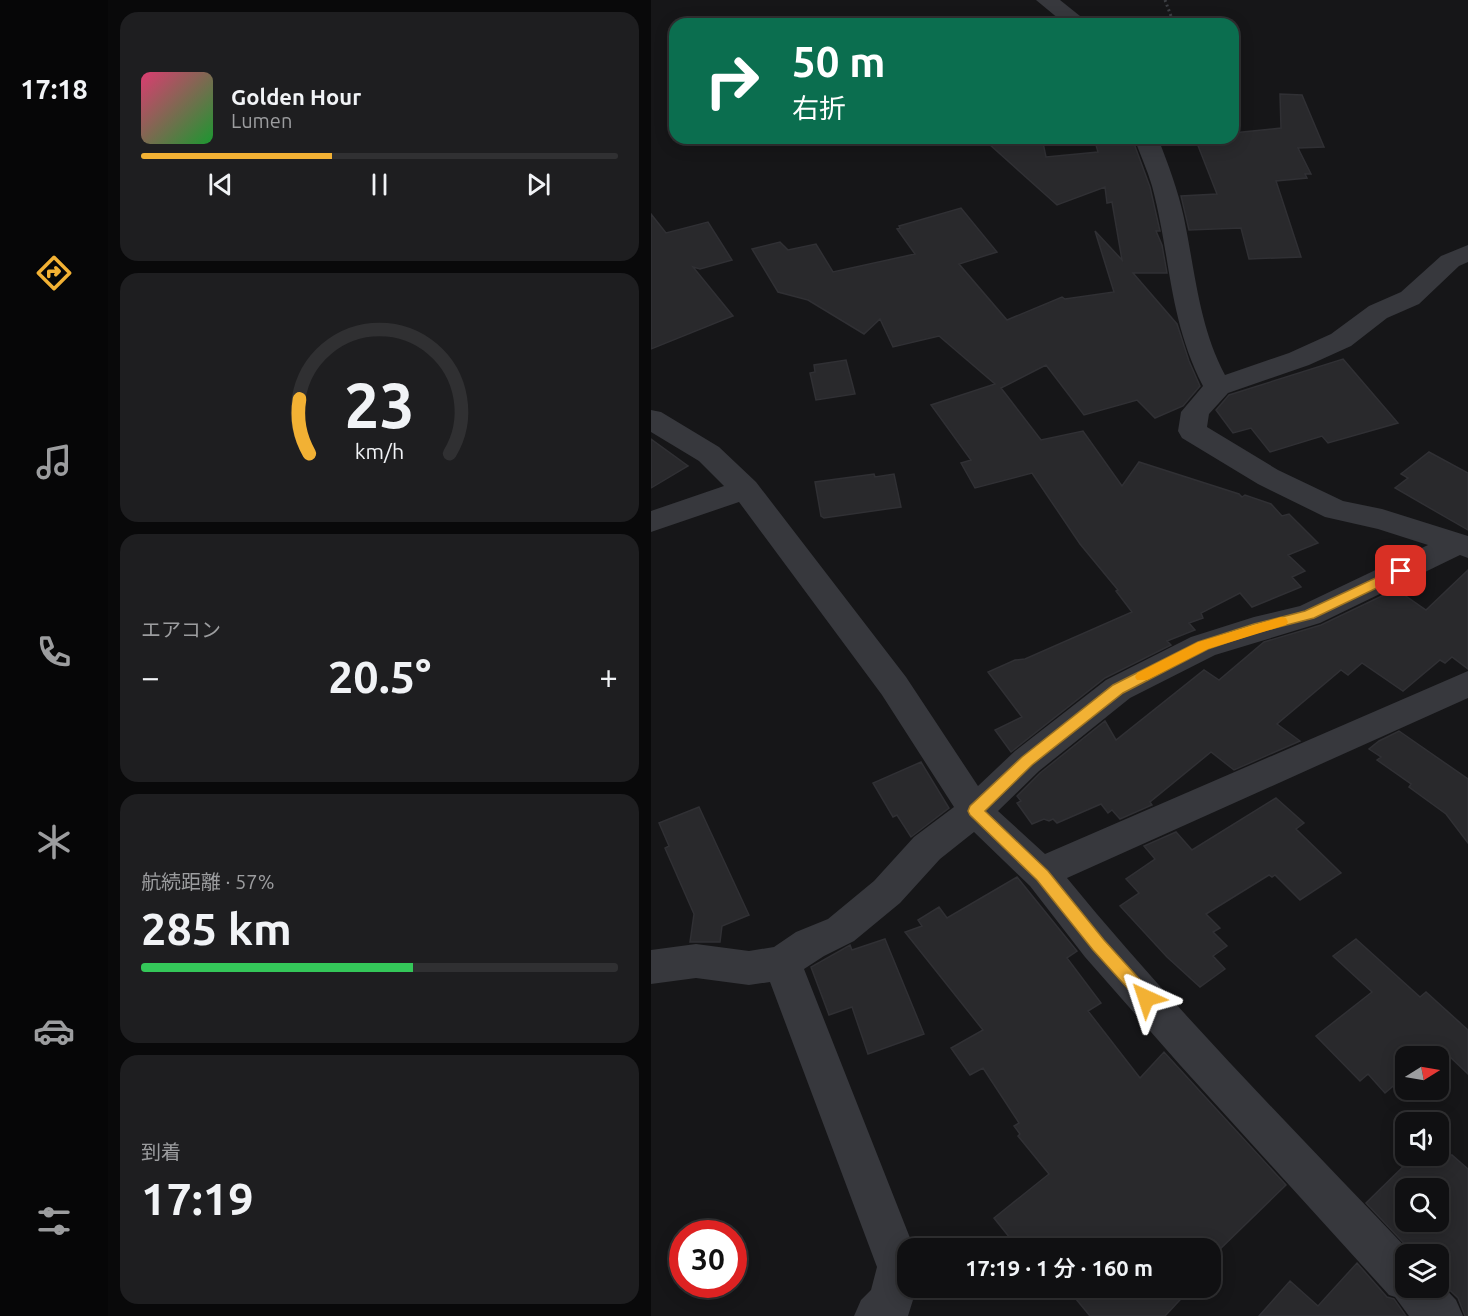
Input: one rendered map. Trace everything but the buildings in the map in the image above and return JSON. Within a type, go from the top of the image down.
[{"type":"street","points":[[1046,0],[1071,18]]},
{"type":"street","points":[[1148,144],[1166,193],[1190,328],[1206,368],[1218,387]]},
{"type":"street","points":[[1462,546],[1382,519],[1336,510],[1267,477],[1192,431],[1194,412],[1218,387],[1299,359],[1341,340],[1378,312],[1410,298],[1450,261],[1468,253]]},
{"type":"street","points":[[651,420],[709,454],[745,489],[894,686],[975,811],[1043,875],[1099,945],[1194,1052],[1395,1268]]},
{"type":"street","points":[[651,522],[745,489]]},
{"type":"street","points":[[651,967],[696,961],[749,968],[782,963],[810,944],[841,930],[887,892],[927,849],[975,811],[1027,761],[1118,689],[1203,646],[1254,629],[1309,615],[1462,546]]},
{"type":"street","points":[[1043,875],[1061,862],[1468,684]]},
{"type":"street","points":[[782,963],[899,1267],[891,1302],[877,1316]]},
{"type":"street","points":[[1423,1298],[1440,1316]]},
{"type":"path","points":[[1165,0],[1172,18]]},
{"type":"slow traffic","points":[[1142,677],[1203,646],[1281,622]]},
{"type":"route","points":[[1146,998],[1099,945],[1043,875],[975,811],[1027,761],[1118,689],[1203,646],[1254,629],[1309,615],[1401,571]]}]
